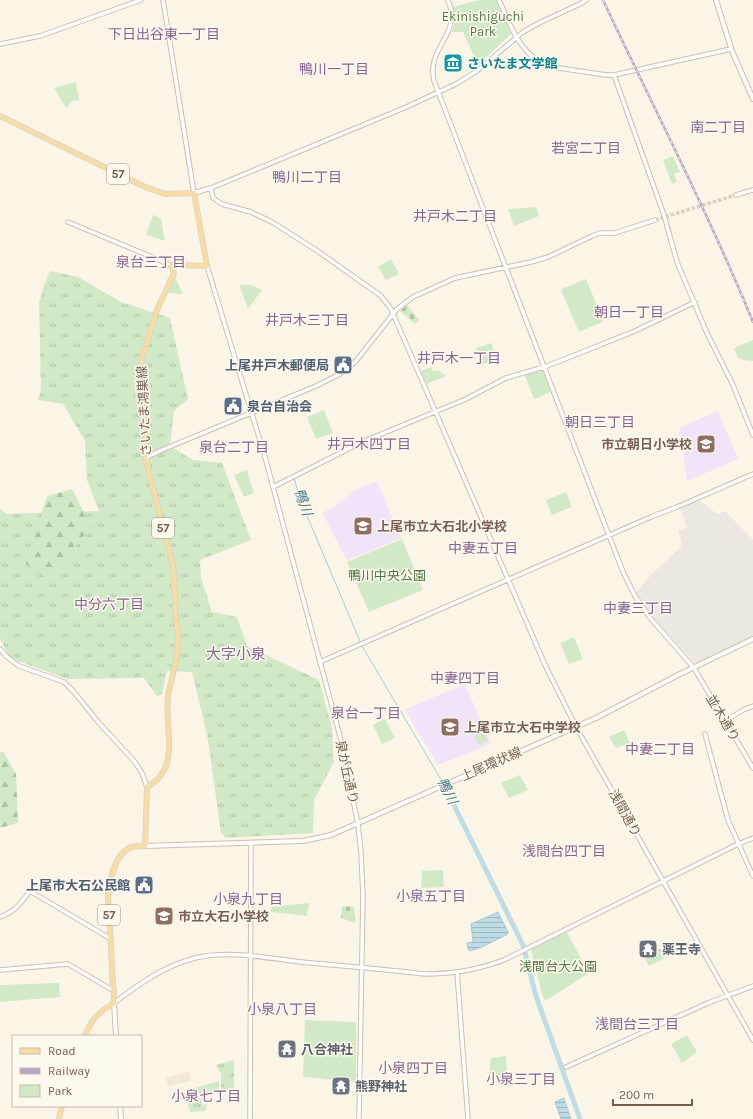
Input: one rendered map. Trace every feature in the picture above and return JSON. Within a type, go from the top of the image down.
[{"type":"main road","points":[[716,0],[732,49],[753,99]]},
{"type":"main road","name":"57","points":[[0,116],[145,187],[165,194],[194,194]]},
{"type":"main road","points":[[172,265],[207,266],[194,194]]},
{"type":"main road","name":"さいたま鴻巣線","points":[[147,786],[156,782],[168,761],[170,746],[168,728],[168,697],[175,668],[178,642],[173,566],[146,460],[146,419],[140,390],[140,376],[142,357],[157,310],[174,273],[172,265]]},
{"type":"main road","name":"上尾環状線","points":[[145,846],[312,840],[331,835],[596,718],[753,639]]},
{"type":"main road","points":[[145,846],[147,786]]},
{"type":"main road","name":"57","points":[[114,1003],[108,895],[110,883],[114,868],[124,852],[132,847],[145,846]]},
{"type":"main road","points":[[85,1035],[95,1016],[114,1003]]},
{"type":"main road","points":[[114,1003],[116,1035]]},
{"type":"main road","points":[[59,1119],[62,1107]]},
{"type":"main road","points":[[120,1107],[121,1119]]},
{"type":"street","points":[[0,44],[40,36],[141,0]]},
{"type":"street","points":[[162,0],[194,194],[425,99],[470,76],[516,37],[539,23],[578,6],[586,0]]},
{"type":"street","name":"並木通り","points":[[448,0],[452,12],[451,26],[435,55],[432,65],[434,81],[623,572],[641,606],[651,620],[694,668],[753,768]]},
{"type":"street","points":[[499,0],[522,47],[530,55],[545,65],[559,69],[614,75],[732,49]]},
{"type":"street","points":[[576,0],[578,6]]},
{"type":"street","points":[[614,75],[664,215],[677,262],[706,331],[733,385],[753,434]]},
{"type":"street","name":"浅間通り","points":[[211,188],[213,198],[222,204],[251,212],[272,222],[322,254],[381,296],[393,313],[546,667],[576,727],[753,1040]]},
{"type":"street","points":[[736,195],[753,190]]},
{"type":"street","points":[[146,460],[149,456],[162,450],[316,386],[340,374],[355,362],[393,313],[407,301],[455,278],[531,262],[548,257],[584,239],[600,233],[615,233],[655,220]]},
{"type":"street","points":[[68,222],[172,265]]},
{"type":"street","name":"泉が丘通り","points":[[207,266],[252,412],[273,487],[340,736],[358,824],[363,875],[358,1119]]},
{"type":"street","points":[[273,487],[362,442],[466,400],[506,378],[544,367],[635,331],[695,302]]},
{"type":"street","points":[[320,662],[753,474]]},
{"type":"street","points":[[0,649],[7,658],[19,666],[62,681],[69,687],[99,723],[135,762],[142,773],[147,786]]},
{"type":"street","points":[[725,721],[753,706]]},
{"type":"street","points":[[705,734],[728,820],[753,876]]},
{"type":"street","points":[[114,1003],[135,987],[158,973],[186,961],[206,956],[219,955],[250,957],[424,974],[457,972],[488,966],[753,838]]},
{"type":"street","points":[[250,1119],[251,843]]},
{"type":"street","points":[[0,917],[11,913],[30,891],[111,939]]},
{"type":"street","points":[[0,970],[68,964],[114,991]]},
{"type":"street","points":[[457,972],[468,1119]]},
{"type":"street","points":[[566,1067],[728,995],[753,986]]},
{"type":"shaded area","name":"市立朝日小学校","points":[[718,411],[738,459],[687,481],[679,428]]},
{"type":"shaded area","name":"上尾市立大石北小学校","points":[[377,481],[401,538],[348,560],[346,559],[323,514],[336,506],[355,490]]},
{"type":"shaded area","points":[[699,500],[717,514],[725,511],[753,540],[753,636],[697,663],[694,662],[647,609],[637,591],[651,575],[681,547],[681,540],[678,531],[687,527],[680,508]]},
{"type":"shaded area","name":"上尾市立大石中学校","points":[[465,684],[491,744],[438,765],[405,711],[406,709]]},
{"type":"shaded area","points":[[189,1072],[191,1081],[168,1086],[166,1078]]},
{"type":"green space","name":"Ekinishiguchi Park","points":[[479,0],[496,0],[511,34],[478,65],[463,32],[452,32],[455,22],[453,7]]},
{"type":"green space","points":[[76,82],[79,100],[72,101],[66,108],[54,88]]},
{"type":"green space","points":[[673,156],[680,172],[674,174],[677,182],[672,184],[663,160]]},
{"type":"green space","points":[[536,207],[539,216],[514,226],[508,209]]},
{"type":"green space","points":[[153,215],[161,218],[165,241],[146,235]]},
{"type":"green space","points":[[391,259],[399,274],[386,280],[378,267]]},
{"type":"green space","points":[[50,271],[78,277],[121,302],[170,318],[188,399],[174,411],[170,446],[193,460],[222,463],[251,540],[200,560],[201,578],[212,612],[237,617],[247,646],[319,680],[332,728],[334,762],[314,800],[313,833],[225,838],[221,832],[207,734],[192,672],[167,671],[162,694],[157,696],[144,678],[67,679],[10,658],[0,639],[0,509],[7,514],[99,511],[87,480],[85,441],[63,404],[38,400],[41,389],[39,303]]},
{"type":"green space","points":[[174,275],[183,294],[165,293]]},
{"type":"green space","points":[[586,279],[603,320],[602,322],[579,332],[561,290]]},
{"type":"green space","points":[[239,285],[251,285],[262,290],[248,309]]},
{"type":"green space","points":[[407,305],[419,320],[415,324],[400,311]]},
{"type":"green space","points":[[753,340],[753,361],[738,358],[734,349]]},
{"type":"green space","points":[[491,343],[497,359],[482,365],[476,348]]},
{"type":"green space","points":[[431,367],[433,371],[438,370],[446,376],[427,384],[421,371]]},
{"type":"green space","points":[[540,371],[543,372],[550,392],[534,399],[525,376],[526,374]]},
{"type":"green space","points":[[324,410],[333,433],[316,439],[307,417]]},
{"type":"green space","points":[[247,470],[254,493],[244,497],[234,475]]},
{"type":"green space","points":[[72,489],[91,526],[50,580],[25,563],[47,496]]},
{"type":"green space","points":[[566,492],[572,507],[552,515],[546,500]]},
{"type":"green space","name":"鴨川中央公園","points":[[402,539],[423,590],[369,612],[347,562]]},
{"type":"green space","points":[[574,637],[583,659],[569,664],[560,643]]},
{"type":"green space","points":[[384,719],[395,738],[382,744],[373,725]]},
{"type":"green space","points":[[624,730],[630,743],[616,748],[609,737]]},
{"type":"green space","points":[[483,732],[488,741],[479,745],[474,736]]},
{"type":"green space","points":[[3,751],[16,774],[18,823],[0,828],[0,753]]},
{"type":"green space","points":[[520,775],[528,790],[509,798],[501,783]]},
{"type":"green space","points":[[443,870],[444,887],[421,888],[422,871]]},
{"type":"green space","points":[[309,903],[307,916],[271,912],[271,907]]},
{"type":"green space","points":[[342,906],[354,907],[355,923],[341,918]]},
{"type":"green space","name":"浅間台大公園","points":[[566,931],[589,973],[545,1001],[541,991],[531,949]]},
{"type":"green space","points":[[659,948],[665,958],[649,966],[643,955],[656,949],[657,951]]},
{"type":"green space","points":[[59,983],[60,997],[0,1002],[0,985]]},
{"type":"green space","points":[[305,1020],[356,1022],[356,1082],[303,1077]]},
{"type":"green space","points":[[687,1035],[697,1052],[682,1063],[671,1044]]},
{"type":"green space","points":[[506,1056],[507,1078],[489,1078],[491,1058]]},
{"type":"green space","points":[[234,1060],[234,1091],[221,1091],[221,1074],[216,1065]]},
{"type":"green space","points":[[219,1081],[218,1091],[188,1097],[188,1090]]},
{"type":"green space","points":[[201,1098],[202,1105],[207,1104],[206,1111],[190,1112],[187,1100]]},
{"type":"water","points":[[498,912],[508,934],[482,947],[470,951],[467,943],[473,942],[471,924]]},
{"type":"water","points":[[564,1098],[571,1119],[561,1119],[555,1102]]},
{"type":"waterway","name":"鴨川","points":[[294,478],[300,499],[362,646],[443,783]]},
{"type":"waterway","name":"鴨川","points":[[445,786],[449,795]]},
{"type":"waterway","name":"鴨川","points":[[449,795],[523,945],[536,996],[580,1119]]},
{"type":"tunnel","points":[[655,220],[736,195]]},
{"type":"railway","points":[[603,0],[718,240],[753,322]]},
{"type":"place","name":"さいたま文学館","points":[[453,63]]},
{"type":"place","name":"上尾井戸木郵便局","points":[[343,365]]},
{"type":"place","name":"泉台自治会","points":[[233,406]]},
{"type":"place","name":"市立朝日小学校","points":[[706,444]]},
{"type":"place","name":"上尾市立大石北小学校","points":[[363,526]]},
{"type":"place","name":"上尾市立大石中学校","points":[[450,727]]},
{"type":"place","name":"上尾市大石公民館","points":[[144,885]]},
{"type":"place","name":"市立大石小学校","points":[[164,916]]},
{"type":"place","name":"薬王寺","points":[[648,949]]},
{"type":"place","name":"八合神社","points":[[287,1049]]},
{"type":"place","name":"熊野神社","points":[[341,1086]]},
{"type":"district","name":"下日出谷東一丁目","points":[[164,34]]},
{"type":"district","name":"鴨川一丁目","points":[[334,69]]},
{"type":"district","name":"南二丁目","points":[[718,127]]},
{"type":"district","name":"若宮二丁目","points":[[586,148]]},
{"type":"district","name":"鴨川二丁目","points":[[307,177]]},
{"type":"district","name":"井戸木二丁目","points":[[455,216]]},
{"type":"district","name":"泉台三丁目","points":[[151,262]]},
{"type":"district","name":"朝日一丁目","points":[[629,312]]},
{"type":"district","name":"井戸木三丁目","points":[[307,320]]},
{"type":"district","name":"井戸木一丁目","points":[[459,358]]},
{"type":"district","name":"朝日三丁目","points":[[600,422]]},
{"type":"district","name":"井戸木四丁目","points":[[369,444]]},
{"type":"district","name":"泉台二丁目","points":[[234,447]]},
{"type":"district","name":"中妻五丁目","points":[[483,548]]},
{"type":"district","name":"中分六丁目","points":[[109,604]]},
{"type":"district","name":"中妻三丁目","points":[[638,608]]},
{"type":"district","name":"大字小泉","points":[[236,654]]},
{"type":"district","name":"中妻四丁目","points":[[465,678]]},
{"type":"district","name":"泉台一丁目","points":[[366,713]]},
{"type":"district","name":"中妻二丁目","points":[[660,749]]},
{"type":"district","name":"浅間台四丁目","points":[[564,851]]},
{"type":"district","name":"小泉五丁目","points":[[431,896]]},
{"type":"district","name":"小泉九丁目","points":[[248,899]]},
{"type":"district","name":"小泉八丁目","points":[[282,1009]]},
{"type":"district","name":"浅間台三丁目","points":[[637,1024]]},
{"type":"district","name":"小泉四丁目","points":[[413,1068]]},
{"type":"district","name":"小泉三丁目","points":[[521,1079]]},
{"type":"district","name":"小泉七丁目","points":[[206,1096]]}]
